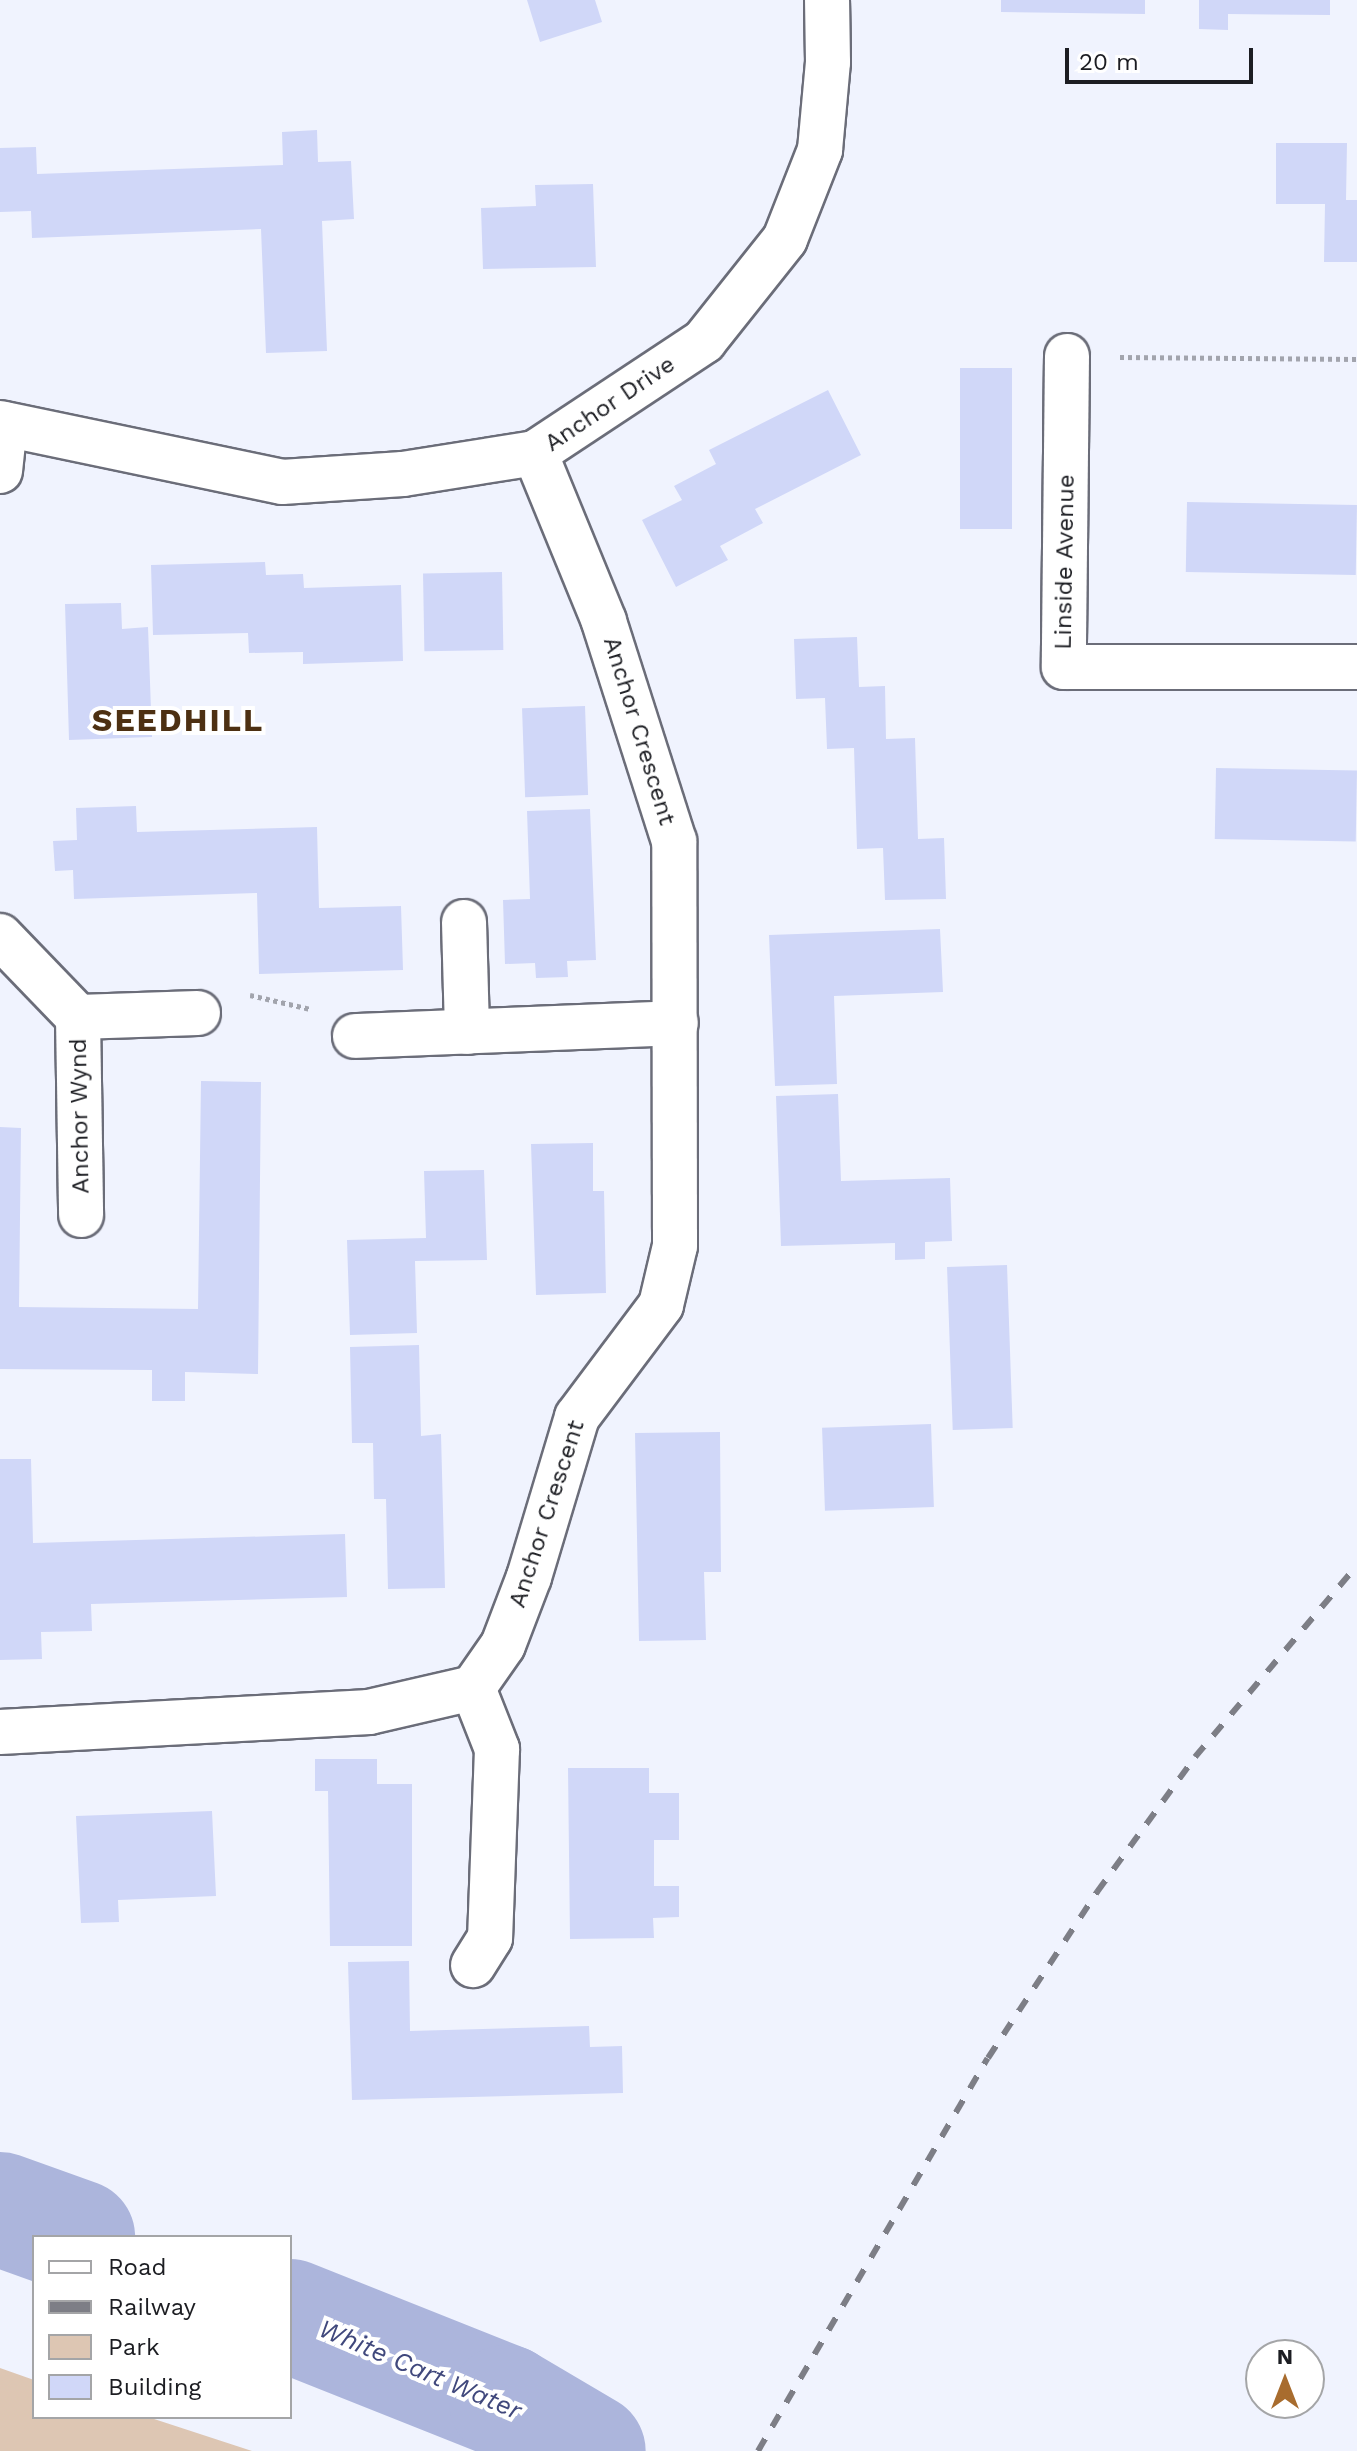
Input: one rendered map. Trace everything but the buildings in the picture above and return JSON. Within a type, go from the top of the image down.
[{"type":"street","name":"Anchor Drive","points":[[3,423],[282,482],[403,474],[535,453],[704,341],[785,239],[820,150],[828,62],[827,0]]},
{"type":"street","name":"Linside Avenue","points":[[1067,356],[1064,667],[1357,667]]},
{"type":"street","points":[[0,471],[3,423]]},
{"type":"street","name":"Anchor Crescent","points":[[473,1688],[503,1645],[529,1577],[577,1417],[661,1305],[675,1246],[674,841],[604,621],[535,453]]},
{"type":"street","points":[[464,922],[467,1032]]},
{"type":"street","name":"Anchor Wynd","points":[[0,936],[78,1017],[81,1215]]},
{"type":"street","name":"Anchor Wynd","points":[[78,1017],[198,1013]]},
{"type":"street","points":[[355,1036],[676,1023]]},
{"type":"street","points":[[0,1732],[369,1712],[473,1688],[497,1749],[490,1938],[473,1965]]},
{"type":"path","points":[[1067,356],[1357,359]]},
{"type":"path","points":[[198,1013],[226,990],[329,1013],[355,1036]]},
{"type":"green space","points":[[0,2368],[32,2379],[32,2419],[154,2419],[252,2451],[0,2451]]},
{"type":"waterway","name":"White Cart Water","points":[[0,2209],[72,2235]]},
{"type":"waterway","name":"White Cart Water","points":[[292,2317],[506,2402],[589,2451]]},
{"type":"railway","points":[[758,2451],[988,2058],[1097,1892],[1195,1757],[1357,1565]]},
{"type":"district","name":"SEEDHILL","points":[[178,720]]}]
